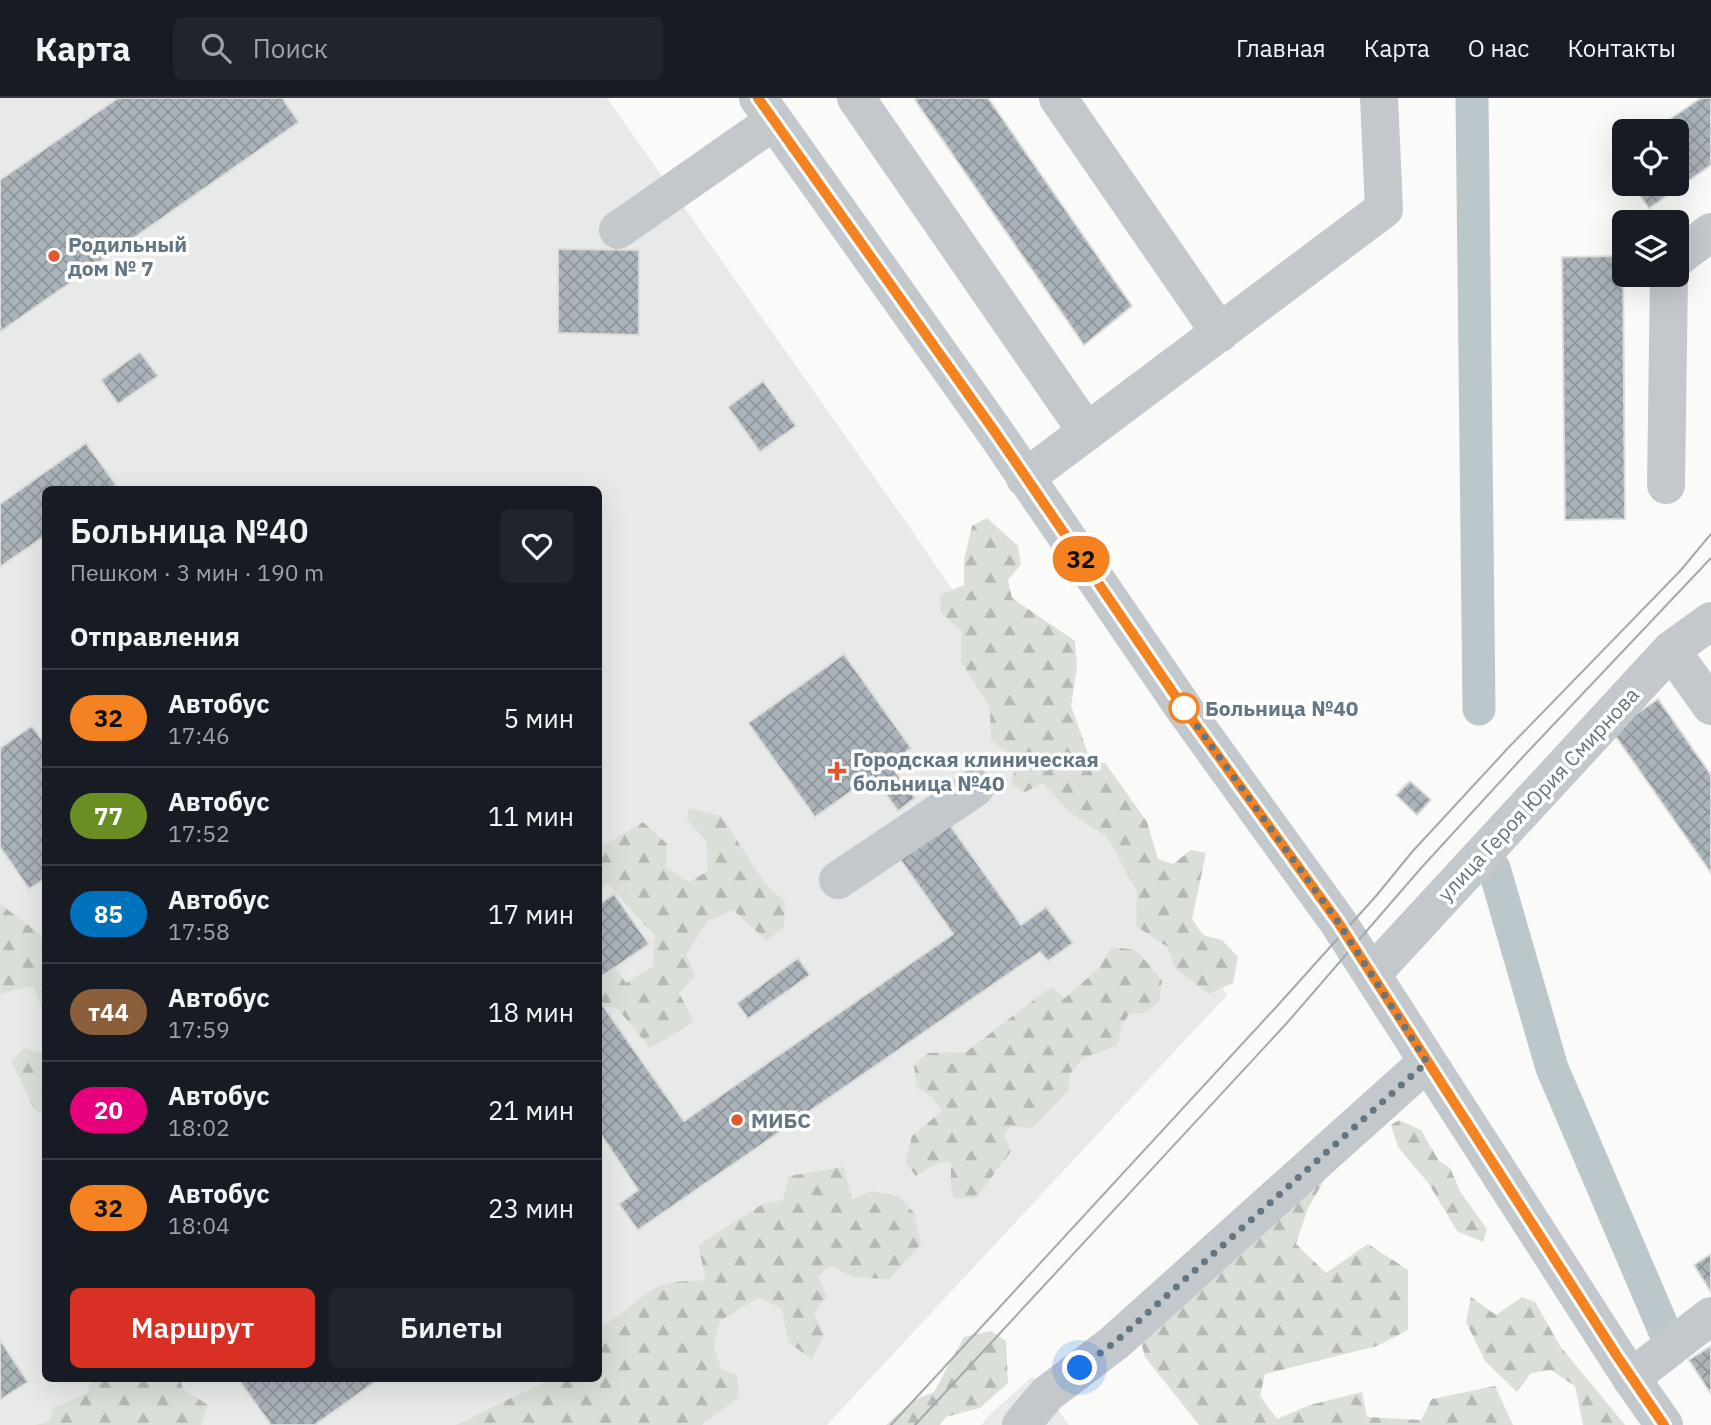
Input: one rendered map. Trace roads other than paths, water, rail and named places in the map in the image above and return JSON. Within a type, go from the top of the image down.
[{"type":"street","points":[[856,98],[1087,432]]},
{"type":"street","points":[[1058,98],[1220,333]]},
{"type":"street","points":[[1025,478],[1384,209],[1379,98]]},
{"type":"street","points":[[618,230],[766,110],[995,432],[1185,710],[1338,922],[1664,1425]]},
{"type":"street","points":[[1689,249],[1711,232]]},
{"type":"street","points":[[1666,485],[1670,287]]},
{"type":"street","name":"улица Героя Юрия Смирнова","points":[[1371,974],[1671,650],[1711,621]]},
{"type":"street","points":[[1671,650],[1711,706]]},
{"type":"street","points":[[838,880],[975,788]]},
{"type":"street","points":[[1021,1425],[1047,1394],[1114,1343],[1427,1062]]},
{"type":"street","points":[[1632,1378],[1711,1316]]},
{"type":"waterway","points":[[1472,98],[1479,709]]},
{"type":"waterway","points":[[1494,868],[1552,1068],[1668,1339]]},
{"type":"tram line","points":[[891,1425],[1278,1005],[1412,852],[1509,747],[1681,570],[1711,534]]},
{"type":"tram line","points":[[915,1425],[1286,1024],[1422,867],[1521,759],[1711,558]]},
{"type":"place","name":"Родильный дом № 7","points":[[54,256]]},
{"type":"place","name":"Больница №40","points":[[1184,708]]},
{"type":"place","name":"Городская клиническая больница №40","points":[[837,771]]},
{"type":"place","name":"МИБС","points":[[737,1120]]}]
